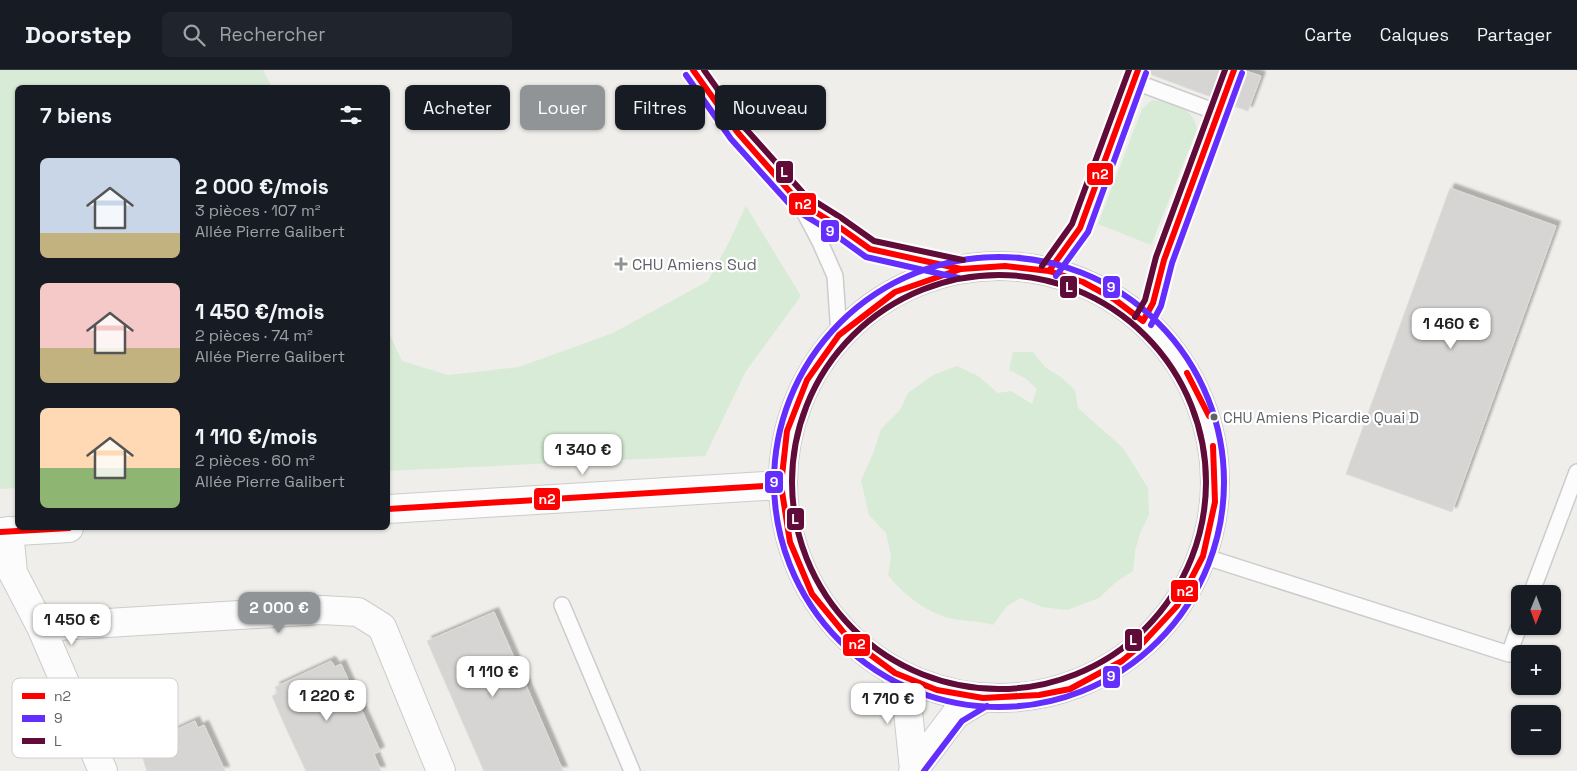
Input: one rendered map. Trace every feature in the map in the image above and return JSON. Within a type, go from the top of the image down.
[{"type":"street","points":[[1005,266],[1049,271],[1082,282],[1114,299],[1143,320],[1167,345],[1187,372],[1208,416],[1213,446],[1215,502],[1203,556],[1177,606],[1139,647],[1122,661],[1070,689],[1039,695],[983,698],[937,690],[895,673],[849,639],[812,594],[790,542],[781,485],[788,431],[807,380],[839,335],[895,292],[962,269],[1005,266]]},
{"type":"street","points":[[390,509],[781,485]]},
{"type":"street","points":[[26,530],[4,531],[14,573],[41,627],[63,678]]},
{"type":"street","points":[[41,627],[322,610],[358,612],[382,627],[442,771]]},
{"type":"street","points":[[895,673],[908,711],[914,771]]},
{"type":"street","points":[[914,771],[956,714],[983,698]]},
{"type":"street","points":[[97,758],[103,771]]},
{"type":"lane","points":[[693,70],[738,133],[799,202],[835,276],[839,335]]},
{"type":"lane","points":[[1143,320],[1153,303],[1164,260],[1234,70]]},
{"type":"lane","points":[[1049,271],[1080,228],[1136,76],[1219,113]]},
{"type":"lane","points":[[799,202],[835,224],[870,249],[962,269]]},
{"type":"lane","points":[[1534,585],[1577,472]]},
{"type":"lane","points":[[1203,556],[1509,654],[1516,635]]},
{"type":"lane","points":[[562,606],[632,771]]},
{"type":"green space","points":[[0,70],[263,70],[271,85],[15,85],[15,488],[0,489]]},
{"type":"green space","points":[[1152,100],[1169,103],[1186,110],[1193,118],[1197,129],[1151,245],[1098,224],[1142,109]]},
{"type":"green space","points":[[746,206],[801,296],[746,371],[705,456],[390,471],[390,335],[402,361],[448,375],[519,367],[613,333],[708,281]]},
{"type":"green space","points":[[1013,352],[1033,352],[1045,367],[1062,378],[1075,390],[1078,408],[1123,448],[1148,488],[1149,515],[1140,533],[1135,551],[1133,571],[1116,582],[1099,598],[1067,610],[1042,607],[1021,598],[1007,606],[993,625],[940,615],[915,601],[894,582],[888,575],[891,556],[886,533],[869,515],[861,480],[873,454],[881,429],[900,410],[908,393],[933,375],[957,366],[978,376],[998,393],[1011,391],[1032,404],[1037,389],[1025,378],[1009,370]]},
{"type":"building","points":[[1147,70],[1224,70],[1214,98],[1147,73]]},
{"type":"building","points":[[1243,70],[1261,76],[1248,111],[1231,105]]},
{"type":"building","points":[[1450,188],[1556,226],[1452,512],[1346,474]]},
{"type":"building","points":[[494,612],[563,771],[484,771],[427,641]]},
{"type":"building","points":[[331,661],[335,667],[341,664],[380,751],[374,754],[381,771],[306,771],[285,726],[272,696],[278,693],[275,687]]},
{"type":"building","points":[[195,721],[198,728],[204,725],[225,771],[147,771],[143,758],[178,758],[178,729]]},
{"type":"transit line","name":"n2","points":[[693,70],[738,133],[799,202],[835,224],[870,249],[961,269]]},
{"type":"transit line","name":"L","points":[[704,70],[745,128],[805,195],[874,241],[963,260]]},
{"type":"transit line","name":"L","points":[[1042,266],[1072,224],[1129,70]]},
{"type":"transit line","name":"n2","points":[[1049,271],[1080,228],[1138,70]]},
{"type":"transit line","name":"L","points":[[1135,317],[1145,300],[1156,257],[1225,70]]},
{"type":"transit line","name":"n2","points":[[1143,321],[1153,303],[1164,260],[1234,70]]},
{"type":"transit line","name":"9","points":[[1056,276],[1088,232],[1146,73]]},
{"type":"transit line","name":"9","points":[[1151,325],[1161,306],[1172,263],[1242,73]]},
{"type":"transit line","name":"9","points":[[686,75],[731,139],[794,209],[830,231],[866,257],[959,278]]},
{"type":"transit line","name":"9","points":[[999,257],[1043,261],[1085,274],[1124,295],[1158,323],[1186,357],[1207,396],[1220,438],[1224,482],[1220,526],[1207,568],[1186,607],[1158,641],[1124,669],[1085,690],[1043,703],[999,707],[955,703],[913,690],[874,669],[840,641],[812,607],[791,568],[778,526],[774,482],[778,438],[791,396],[812,357],[840,323],[874,295],[913,274],[955,261],[999,257]]},
{"type":"transit line","name":"n2","points":[[1070,689],[1039,695],[983,698],[937,690],[895,673],[849,639],[812,594],[790,542],[781,485],[787,431],[807,380],[839,335],[895,292],[961,269],[1005,266],[1049,271],[1083,282],[1114,299],[1143,321]]},
{"type":"transit line","name":"L","points":[[999,275],[1039,279],[1078,290],[1114,310],[1146,335],[1171,367],[1191,403],[1202,442],[1206,482],[1202,522],[1191,561],[1171,597],[1146,629],[1114,654],[1078,674],[1039,685],[999,689],[959,685],[920,674],[884,654],[852,629],[827,597],[807,561],[796,522],[792,482],[796,442],[807,403],[827,367],[852,335],[884,310],[920,290],[959,279],[999,275]]},
{"type":"transit line","name":"n2","points":[[1187,373],[1209,416]]},
{"type":"transit line","name":"n2","points":[[1187,373],[1209,416]]},
{"type":"transit line","name":"n2","points":[[1213,446],[1215,502]]},
{"type":"transit line","name":"n2","points":[[1213,446],[1215,502]]},
{"type":"transit line","name":"n2","points":[[390,509],[781,485]]},
{"type":"transit line","name":"n2","points":[[1122,661],[1139,647],[1177,606],[1203,556],[1215,502]]},
{"type":"transit line","name":"n2","points":[[0,532],[34,530]]},
{"type":"transit line","name":"n2","points":[[1070,689],[1122,661]]},
{"type":"transit line","name":"n2","points":[[1070,689],[1122,661]]},
{"type":"transit line","name":"9","points":[[924,771],[962,721],[987,706]]},
{"type":"place","name":"CHU Amiens Sud","points":[[621,264]]},
{"type":"place","name":"CHU Amiens Picardie Quai D","points":[[1214,417]]}]
